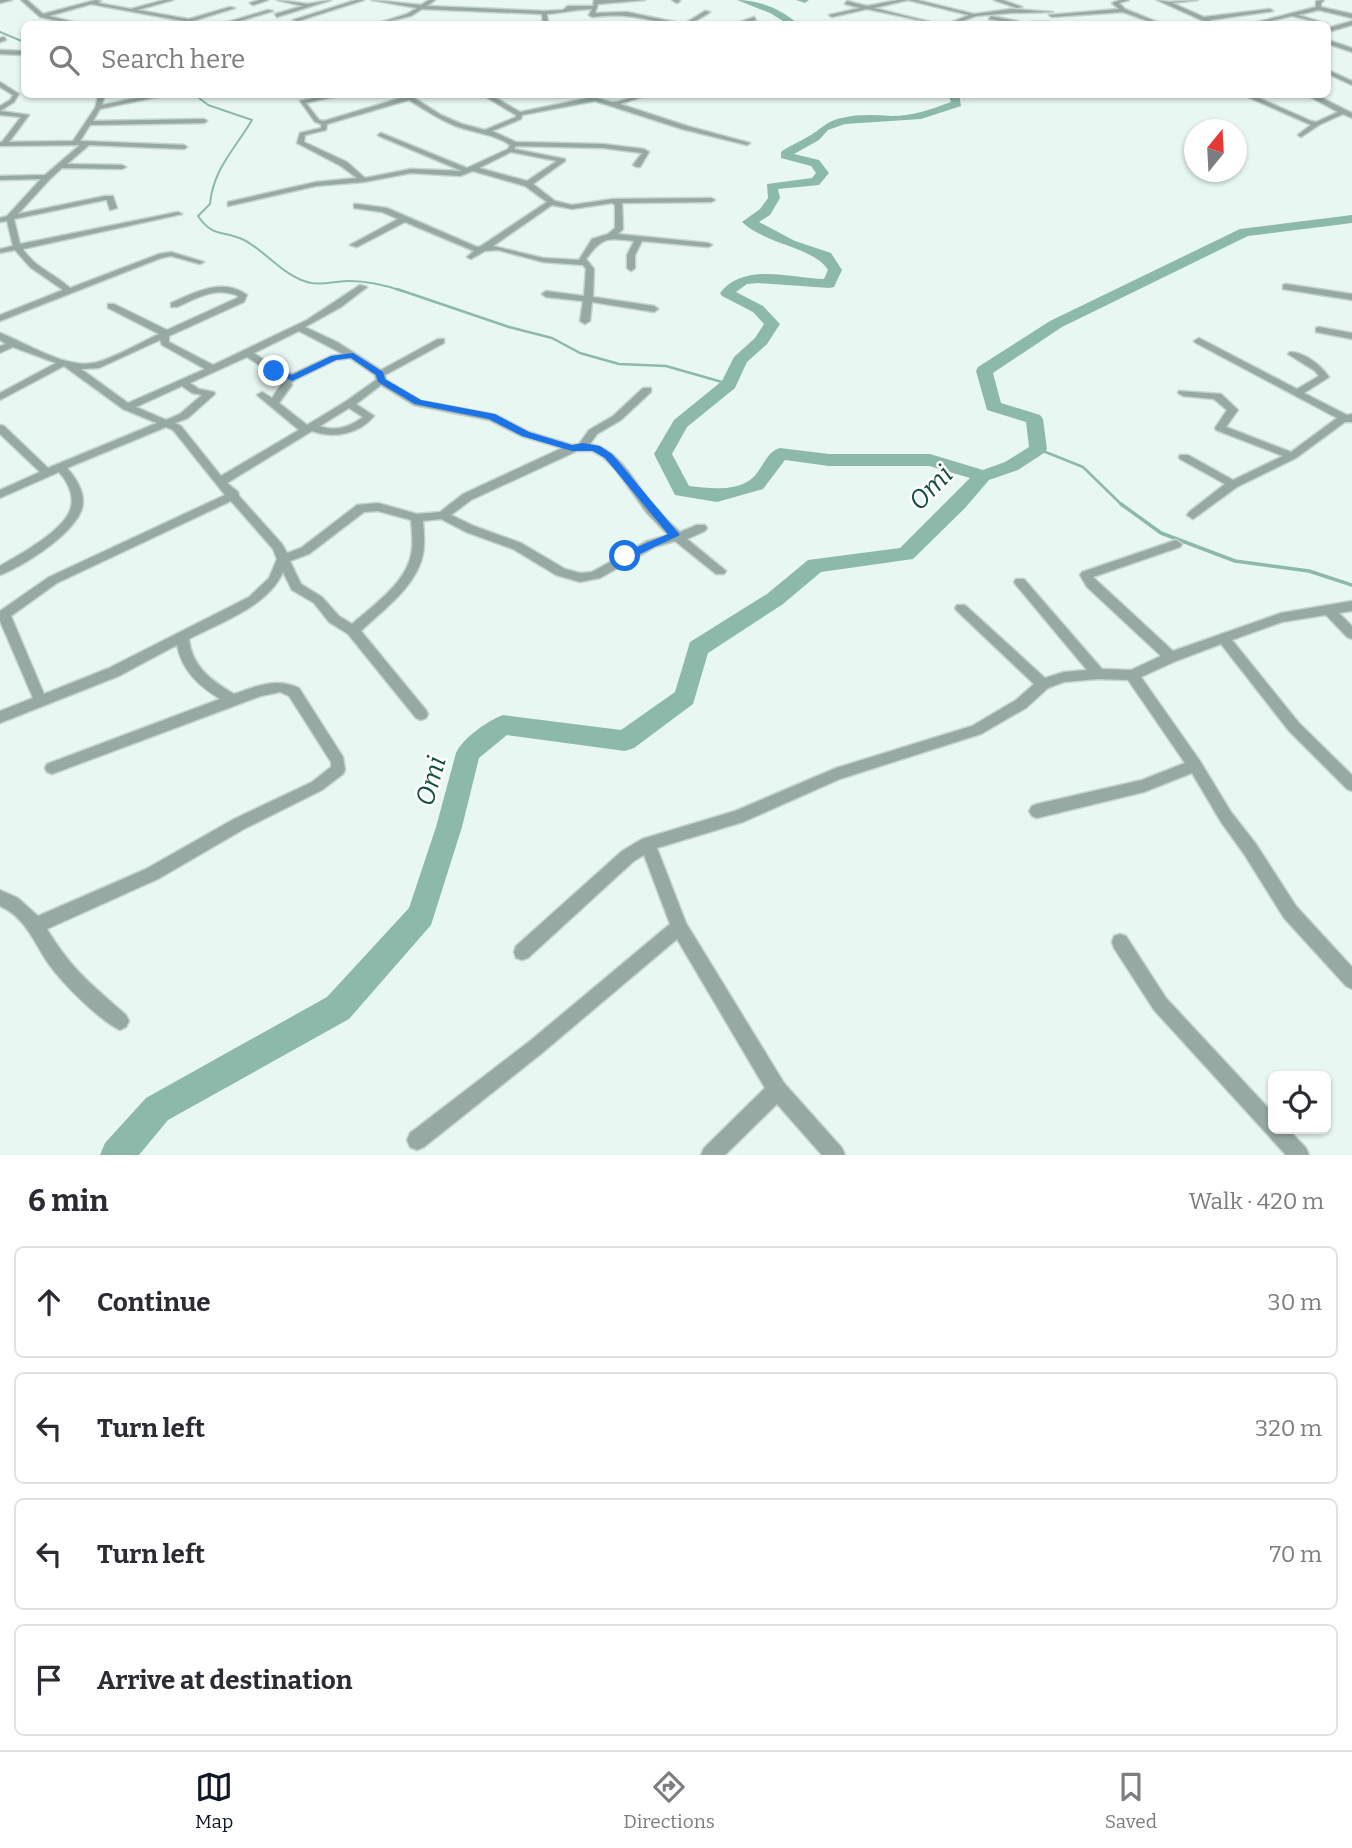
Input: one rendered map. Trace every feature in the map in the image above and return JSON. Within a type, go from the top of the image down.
[{"type":"street","points":[[0,1],[9,0]]},
{"type":"street","points":[[24,0],[42,16],[64,21]]},
{"type":"street","points":[[42,16],[102,0]]},
{"type":"street","points":[[127,10],[170,0]]},
{"type":"street","points":[[254,3],[265,0]]},
{"type":"street","points":[[280,0],[313,5]]},
{"type":"street","points":[[277,15],[328,0]]},
{"type":"street","points":[[296,20],[361,0]]},
{"type":"street","points":[[375,0],[458,11],[512,12],[544,19],[568,8],[642,0]]},
{"type":"street","points":[[394,21],[432,0]]},
{"type":"street","points":[[832,16],[908,0],[975,16],[1025,11],[1051,13],[1124,9]]},
{"type":"street","points":[[997,0],[1025,11]]},
{"type":"street","points":[[1126,0],[1115,3],[1152,21]]},
{"type":"street","points":[[1162,1],[1195,0]]},
{"type":"street","points":[[1319,8],[1318,2],[1321,0]]},
{"type":"street","points":[[1162,1],[1209,21]]},
{"type":"street","points":[[458,11],[471,2]]},
{"type":"street","points":[[91,3],[189,21],[232,8]]},
{"type":"street","points":[[596,3],[592,15],[627,14],[659,21]]},
{"type":"street","points":[[847,3],[923,21]]},
{"type":"street","points":[[1048,3],[1058,21]]},
{"type":"street","points":[[512,12],[517,6]]},
{"type":"street","points":[[1264,21],[1319,8],[1352,16]]},
{"type":"street","points":[[238,21],[270,11]]},
{"type":"street","points":[[1205,19],[1269,11]]},
{"type":"street","points":[[690,21],[707,12]]},
{"type":"street","points":[[206,14],[226,21]]},
{"type":"street","points":[[1289,14],[1309,21]]},
{"type":"street","points":[[959,21],[975,16]]},
{"type":"street","points":[[984,16],[1008,21]]},
{"type":"street","points":[[748,21],[754,19]]},
{"type":"street","points":[[1331,27],[1350,26]]},
{"type":"street","points":[[1331,43],[1352,50]]},
{"type":"street","points":[[0,52],[21,53]]},
{"type":"street","points":[[1331,73],[1352,83]]},
{"type":"street","points":[[0,84],[16,95]]},
{"type":"street","points":[[0,99],[21,94]]},
{"type":"street","points":[[0,111],[16,95]]},
{"type":"street","points":[[75,143],[98,108],[101,98]]},
{"type":"street","points":[[98,108],[148,98]]},
{"type":"street","points":[[322,98],[302,102],[317,121],[324,123],[400,98]]},
{"type":"street","points":[[409,98],[451,122],[503,136],[512,147],[563,160],[528,184]]},
{"type":"street","points":[[491,98],[519,114],[595,99],[690,132],[747,143]]},
{"type":"street","points":[[603,101],[625,103],[637,98]]},
{"type":"street","points":[[1253,98],[1302,121],[1317,124]]},
{"type":"street","points":[[1316,98],[1352,116]]},
{"type":"street","points":[[0,111],[26,115],[2,144]]},
{"type":"street","points":[[1301,135],[1343,112]]},
{"type":"street","points":[[485,132],[519,118],[519,114]]},
{"type":"street","points":[[88,123],[204,121]]},
{"type":"street","points":[[324,123],[324,129],[302,134],[300,143],[344,164],[364,180]]},
{"type":"street","points":[[381,135],[472,170],[528,184],[552,203],[572,207],[612,201],[711,200]]},
{"type":"street","points":[[2,144],[75,143],[184,147]]},
{"type":"street","points":[[10,218],[47,177],[87,144]]},
{"type":"street","points":[[231,204],[316,184],[364,180],[411,171],[452,175],[472,170],[512,147],[603,146],[646,152],[637,165]]},
{"type":"street","points":[[60,166],[122,167]]},
{"type":"street","points":[[0,178],[47,177]]},
{"type":"street","points":[[0,220],[105,198],[110,198],[113,208]]},
{"type":"street","points":[[611,236],[620,225],[619,204],[612,201]]},
{"type":"street","points":[[471,257],[552,203]]},
{"type":"street","points":[[357,206],[384,211],[482,250],[498,248],[543,260],[589,265],[584,321]]},
{"type":"street","points":[[0,251],[178,214]]},
{"type":"street","points":[[10,218],[17,248],[33,267],[68,290]]},
{"type":"street","points":[[354,245],[404,219]]},
{"type":"street","points":[[583,263],[595,241],[611,236],[708,245]]},
{"type":"street","points":[[631,268],[631,255],[639,237]]},
{"type":"street","points":[[0,318],[68,290],[170,254],[200,262]]},
{"type":"street","points":[[127,407],[297,327],[346,301],[363,287]]},
{"type":"street","points":[[1286,287],[1352,297]]},
{"type":"street","points":[[0,397],[66,364],[96,366],[242,300],[243,295],[223,288],[211,288],[174,305]]},
{"type":"street","points":[[547,294],[654,309]]},
{"type":"street","points":[[111,306],[164,333]]},
{"type":"street","points":[[297,327],[353,355],[418,402],[492,416],[525,434],[578,447],[596,448],[608,456],[675,535],[720,571]]},
{"type":"street","points":[[1319,330],[1352,336]]},
{"type":"street","points":[[164,333],[165,342],[212,369]]},
{"type":"street","points":[[0,336],[13,344],[66,364],[127,407],[164,425],[177,428],[220,482],[278,547],[296,587],[318,600],[334,619],[353,631],[421,714]]},
{"type":"street","points":[[220,482],[349,404],[381,377],[441,341]]},
{"type":"street","points":[[1194,515],[1233,484],[1292,456],[1349,419],[1250,370],[1199,341]]},
{"type":"street","points":[[0,350],[13,344]]},
{"type":"street","points":[[246,352],[274,371],[292,378]]},
{"type":"street","points":[[1293,354],[1319,369],[1324,377],[1297,392]]},
{"type":"street","points":[[273,404],[287,385],[286,382],[292,378],[334,358],[353,355]]},
{"type":"street","points":[[0,494],[60,466],[184,416],[211,394],[197,391],[182,382]]},
{"type":"street","points":[[0,717],[114,672],[253,600],[274,580],[283,559],[304,551],[353,512],[361,508],[378,507],[416,518],[443,515],[467,497],[578,447],[593,432],[617,418],[647,390]]},
{"type":"street","points":[[1183,393],[1217,396],[1233,410],[1220,428],[1292,456]]},
{"type":"street","points":[[261,395],[318,431],[335,432],[367,420],[369,416],[349,404]]},
{"type":"street","points":[[0,428],[46,472]]},
{"type":"street","points":[[1184,457],[1233,484]]},
{"type":"street","points":[[0,571],[60,530],[74,516],[77,507],[74,482],[60,466]]},
{"type":"street","points":[[41,702],[5,629],[4,614],[53,580],[234,495]]},
{"type":"street","points":[[443,515],[460,527],[518,547],[554,569],[575,577],[591,577],[625,556],[675,535],[691,535],[701,528]]},
{"type":"street","points":[[353,631],[412,568],[419,537],[416,518]]},
{"type":"street","points":[[1171,657],[1091,584],[1086,575],[1176,544]]},
{"type":"street","points":[[1020,582],[1098,674]]},
{"type":"street","points":[[522,951],[628,856],[649,844],[738,817],[836,774],[976,730],[1021,704],[1043,684],[1064,677],[1098,674],[1132,676],[1171,657],[1281,618],[1352,606]]},
{"type":"street","points":[[961,608],[1043,684]]},
{"type":"street","points":[[1328,609],[1352,634]]},
{"type":"street","points":[[182,636],[183,653],[192,671],[233,700]]},
{"type":"street","points":[[1224,639],[1294,727],[1352,785]]},
{"type":"street","points":[[1132,676],[1195,765],[1226,817],[1290,912],[1352,980]]},
{"type":"street","points":[[37,925],[152,874],[239,824],[317,786],[338,770],[338,761],[293,692],[278,685],[52,768]]},
{"type":"street","points":[[1037,811],[1144,786],[1195,765]]},
{"type":"street","points":[[649,844],[679,927],[777,1090],[835,1155]]},
{"type":"street","points":[[0,898],[10,901],[37,925],[62,968],[120,1021]]},
{"type":"street","points":[[417,1140],[536,1048],[679,927]]},
{"type":"street","points":[[1120,942],[1160,1004],[1268,1121]]},
{"type":"street","points":[[711,1155],[777,1090]]},
{"type":"street","points":[[1280,1134],[1299,1155]]},
{"type":"waterway","name":"Omi","points":[[741,0],[773,11],[788,21]]},
{"type":"waterway","name":"Omi","points":[[800,0],[805,0]]},
{"type":"waterway","points":[[0,32],[21,41]]},
{"type":"waterway","points":[[199,98],[208,105],[252,120],[215,180],[210,204],[198,216],[203,223],[214,231],[244,240],[302,280],[311,283],[362,282],[402,291]]},
{"type":"waterway","name":"Omi","points":[[955,98],[957,104],[921,116],[893,119],[872,117],[843,121],[824,128],[815,138],[796,146],[785,155],[815,163],[823,173],[815,182],[796,182],[771,187],[774,198],[765,212],[749,222],[790,244],[826,256],[835,270],[829,284],[758,278],[742,281],[727,293],[758,309],[772,324],[761,341],[740,360],[729,384],[680,424],[663,454],[682,491],[717,496],[756,485],[780,454],[829,460],[930,460],[982,476]]},
{"type":"waterway","points":[[982,476],[1012,466],[1038,449],[1034,419],[993,406],[984,371],[1056,324],[1245,232],[1352,219]]},
{"type":"waterway","points":[[397,289],[509,327],[552,338],[580,353],[619,364],[666,366],[729,384]]},
{"type":"waterway","points":[[1038,449],[1083,467],[1123,506]]},
{"type":"waterway","name":"Omi","points":[[117,1155],[157,1109],[338,1008],[421,916],[449,827],[468,753],[503,725],[625,741],[685,697],[698,648],[775,599],[815,565],[906,554],[958,504],[982,476]]},
{"type":"waterway","points":[[1121,504],[1161,533],[1235,561],[1309,571],[1352,585]]},
{"type":"route","points":[[274,371],[292,378],[334,358],[353,355],[380,374],[381,380],[407,398],[437,407],[492,416],[525,434],[572,448],[596,448],[608,456],[675,535],[625,556]]}]
